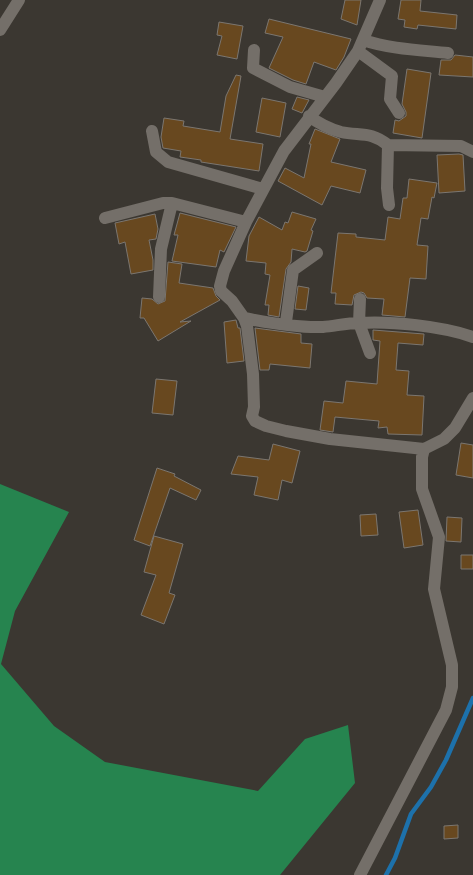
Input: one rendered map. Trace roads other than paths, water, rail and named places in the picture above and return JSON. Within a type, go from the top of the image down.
[{"type":"street","points":[[0,30],[19,0]]},
{"type":"street","points":[[380,0],[360,45],[325,97],[284,151],[246,222],[224,271],[220,286],[225,296],[232,301],[244,318],[247,326],[253,374],[254,408],[252,416],[255,421],[266,426],[330,439],[424,449],[444,439],[455,428],[473,398]]},
{"type":"street","points":[[360,45],[376,45],[410,50],[448,52]]},
{"type":"street","points":[[360,45],[392,76],[390,99],[399,113]]},
{"type":"street","points":[[254,50],[253,68],[290,87],[325,97]]},
{"type":"street","points":[[310,116],[341,132],[370,134],[381,139],[388,145],[461,146],[473,152]]},
{"type":"street","points":[[152,131],[156,152],[168,162],[263,189]]},
{"type":"street","points":[[388,145],[387,188],[389,206]]},
{"type":"street","points":[[105,218],[163,203],[172,203],[246,222]]},
{"type":"street","points":[[159,297],[161,249],[172,203]]},
{"type":"street","points":[[284,324],[286,322],[293,270],[317,253]]},
{"type":"street","points":[[360,299],[359,323],[370,353]]},
{"type":"street","points":[[244,318],[284,324],[322,327],[359,323],[439,329],[473,337]]},
{"type":"street","points":[[360,875],[446,710],[452,687],[452,665],[434,588],[439,537],[422,489],[422,457],[424,449]]},
{"type":"waterway","points":[[386,875],[395,858],[411,814],[431,787],[446,760],[473,698]]}]
